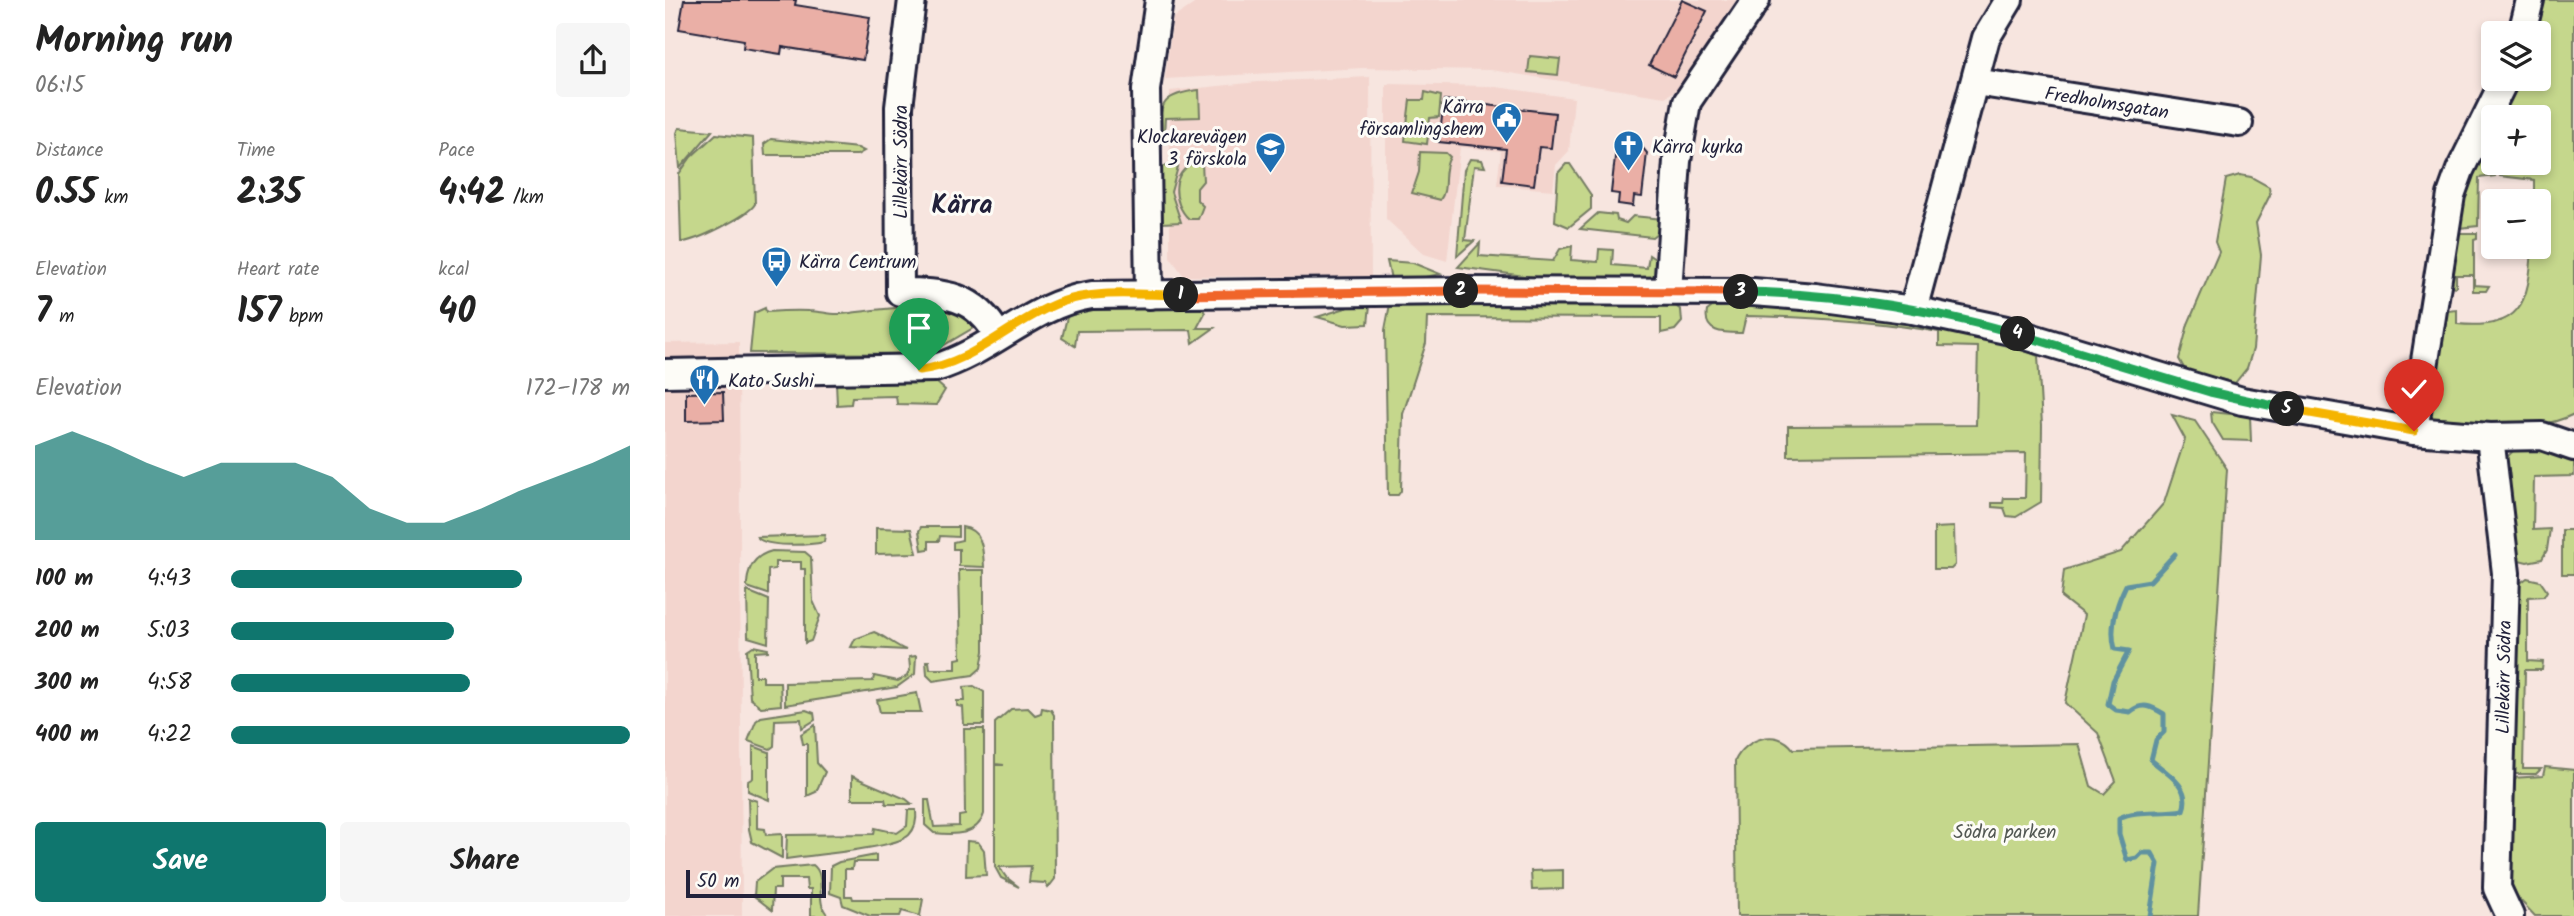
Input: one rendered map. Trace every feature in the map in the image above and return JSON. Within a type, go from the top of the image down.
[{"type":"street","name":"Lillekärr Södra","points":[[912,0],[900,97],[900,292],[958,299],[978,307],[998,336]]},
{"type":"street","points":[[1149,295],[1146,90],[1159,0]]},
{"type":"street","points":[[1668,291],[1671,216],[1681,126],[1687,102],[1726,49],[1756,0]]},
{"type":"street","points":[[1913,310],[1986,38],[2009,0]]},
{"type":"street","points":[[2525,21],[2530,0]]},
{"type":"street","name":"Fredholmsgatan","points":[[1975,82],[2239,123]]},
{"type":"street","points":[[2414,431],[2451,195],[2460,170],[2499,91]]},
{"type":"street","points":[[672,373],[935,368],[968,355],[1033,314],[1073,298],[1149,295],[1668,291],[1815,296],[1913,310],[2006,330],[2242,401],[2414,431],[2490,437],[2542,436],[2574,424]]},
{"type":"street","points":[[2542,436],[2574,447]]},
{"type":"street","name":"Lillekärr Södra","points":[[2490,437],[2506,573],[2497,888],[2510,916]]},
{"type":"shaded area","points":[[1194,0],[1736,0],[1681,87],[1665,97],[1491,70],[1363,68],[1165,79],[1173,18],[1194,4]]},
{"type":"shaded area","name":"Klockarevägen 3 förskola","points":[[1370,77],[1371,277],[1184,276],[1170,257],[1170,91],[1258,82]]},
{"type":"shaded area","points":[[1386,84],[1489,86],[1574,98],[1569,151],[1556,165],[1553,190],[1497,185],[1501,151],[1460,147],[1447,261],[1424,254],[1386,219]]},
{"type":"shaded area","points":[[739,342],[742,916],[665,916],[665,343]]},
{"type":"green space","points":[[2536,0],[2574,0],[2574,414],[2541,425],[2524,427],[2436,423],[2429,412],[2447,311],[2457,310],[2457,324],[2495,323],[2508,317],[2524,298],[2531,259],[2551,259],[2551,189],[2534,189],[2534,180],[2500,176],[2551,175],[2551,105],[2505,105],[2512,91],[2551,91],[2551,21],[2533,21]]},
{"type":"green space","points":[[1530,56],[1560,59],[1558,75],[1528,72]]},
{"type":"green space","points":[[1199,90],[1200,117],[1165,118],[1164,135],[1161,137],[1160,115],[1166,102],[1178,94]]},
{"type":"green space","points":[[1425,92],[1441,96],[1439,117],[1430,118],[1427,144],[1405,141],[1410,100],[1424,100]]},
{"type":"green space","points":[[679,128],[712,131],[680,168],[677,133]]},
{"type":"green space","points":[[716,134],[753,138],[755,204],[721,228],[681,242],[679,174],[691,157]]},
{"type":"green space","points":[[771,139],[858,148],[864,151],[857,155],[765,155],[764,144]]},
{"type":"green space","points":[[1420,152],[1446,153],[1450,157],[1440,200],[1412,193],[1419,172]]},
{"type":"green space","points":[[2481,154],[2481,175],[2495,176],[2479,178],[2478,226],[2458,228],[2467,180]]},
{"type":"green space","points":[[1470,159],[1482,160],[1485,167],[1474,166],[1465,240],[1474,241],[1457,256],[1464,170]]},
{"type":"green space","points":[[1195,163],[1202,163],[1203,181],[1197,188],[1197,200],[1203,206],[1198,219],[1189,219],[1179,205],[1176,188],[1181,173]]},
{"type":"green space","points":[[1566,164],[1570,164],[1591,195],[1591,209],[1569,227],[1555,221],[1558,173]]},
{"type":"green space","points":[[1160,166],[1178,167],[1171,192],[1181,222],[1162,223]]},
{"type":"green space","points":[[2240,175],[2251,177],[2269,187],[2270,195],[2256,223],[2261,255],[2253,349],[2247,368],[2235,383],[2185,370],[2179,359],[2188,324],[2219,252],[2215,242],[2226,179]]},
{"type":"green space","points":[[1598,213],[1616,215],[1617,220],[1626,223],[1633,216],[1663,219],[1662,229],[1652,237],[1580,229]]},
{"type":"green space","points":[[2457,233],[2477,233],[2477,238],[2474,239],[2474,285],[2489,286],[2486,291],[2473,291],[2473,275],[2456,275],[2456,287],[2450,286]]},
{"type":"green space","points":[[1480,243],[1479,256],[1553,261],[1560,249],[1572,246],[1571,260],[1598,262],[1599,249],[1613,250],[1612,265],[1647,268],[1649,255],[1658,261],[1659,271],[1649,278],[1554,280],[1458,267]]},
{"type":"green space","points":[[1387,261],[1413,263],[1440,274],[1410,280],[1391,279]]},
{"type":"green space","points":[[1390,304],[1674,305],[1681,310],[1682,322],[1675,330],[1661,333],[1661,318],[1427,317],[1426,343],[1403,414],[1401,491],[1398,495],[1388,495],[1385,330]]},
{"type":"green space","points":[[1370,305],[1368,324],[1345,325],[1317,317],[1349,307]]},
{"type":"green space","points":[[1715,305],[1794,308],[1922,323],[2003,343],[2038,356],[2042,425],[2041,502],[2016,517],[2007,516],[2004,508],[1992,507],[1992,503],[2003,503],[2004,498],[2025,498],[2026,453],[1788,456],[1788,426],[1976,425],[1978,347],[1939,346],[1939,332],[1818,319],[1746,316],[1742,333],[1722,332],[1708,324],[1707,311]]},
{"type":"green space","points":[[1165,306],[1203,309],[1205,313],[1197,328],[1214,328],[1193,343],[1191,330],[1077,331],[1075,346],[1062,338],[1067,317],[1083,307]]},
{"type":"green space","points":[[765,308],[766,312],[837,314],[891,308],[932,308],[950,311],[964,318],[973,328],[929,354],[750,353],[754,313]]},
{"type":"green space","points":[[935,381],[945,390],[936,405],[897,404],[896,396],[852,397],[851,404],[837,405],[836,382]]},
{"type":"green space","points":[[2211,412],[2250,416],[2251,441],[2223,440],[2212,422]]},
{"type":"green space","name":"Södra parken","points":[[2172,415],[2195,421],[2227,469],[2198,916],[1737,916],[1735,761],[1746,747],[1762,738],[1779,738],[1793,749],[2079,744],[2091,786],[2104,794],[2116,781],[2098,733],[2065,703],[2084,615],[2061,597],[2064,570],[2121,552],[2164,503],[2185,439]]},
{"type":"green space","points":[[2550,448],[2574,458],[2574,476],[2534,477],[2533,530],[2550,529],[2547,550],[2542,559],[2527,562],[2515,559],[2503,461],[2515,449]]},
{"type":"green space","points":[[921,527],[958,527],[958,537],[940,536],[939,541],[929,541],[929,549],[922,550],[919,531]]},
{"type":"green space","points":[[962,527],[974,532],[981,541],[984,567],[959,566],[959,549],[953,549],[953,542],[962,540]]},
{"type":"green space","points":[[1954,527],[1955,565],[1951,569],[1934,569],[1934,528]]},
{"type":"green space","points":[[876,528],[911,529],[917,553],[876,554]]},
{"type":"green space","points":[[2562,530],[2574,530],[2574,574],[2562,574]]},
{"type":"green space","points":[[825,535],[824,542],[799,545],[769,543],[757,537]]},
{"type":"green space","points":[[772,551],[805,552],[811,557],[813,601],[820,616],[811,641],[805,643],[805,569],[801,569],[801,562],[775,562],[775,569],[768,570],[768,594],[747,587],[752,564],[760,556]]},
{"type":"green space","points":[[959,570],[984,570],[984,651],[981,668],[973,675],[933,681],[927,675],[926,661],[929,661],[930,669],[956,669],[956,659],[961,658]]},
{"type":"green space","points":[[2527,578],[2540,581],[2547,591],[2544,596],[2528,597],[2528,661],[2543,662],[2542,670],[2525,670],[2523,769],[2541,769],[2536,774],[2513,774],[2514,588]]},
{"type":"green space","points":[[747,591],[769,600],[768,643],[748,637]]},
{"type":"green space","points":[[874,632],[906,650],[851,647],[855,639]]},
{"type":"green space","points":[[753,646],[768,649],[755,652],[755,676],[763,676],[763,682],[780,682],[781,705],[761,707],[750,698],[747,650]]},
{"type":"green space","points":[[916,656],[915,674],[897,687],[785,705],[785,683],[873,681],[874,676],[898,681],[907,676],[910,668],[909,657]]},
{"type":"green space","points":[[974,686],[984,692],[984,725],[964,725],[963,707],[957,706],[957,701],[965,701],[964,687]]},
{"type":"green space","points":[[917,693],[921,712],[880,712],[877,700]]},
{"type":"green space","points":[[1028,708],[1035,715],[1041,713],[1042,708],[1051,710],[1054,715],[1055,879],[1048,888],[1045,883],[1029,882],[1031,866],[999,867],[1006,877],[1019,887],[1001,878],[995,867],[995,765],[1004,765],[995,764],[995,723],[1011,709]]},
{"type":"green space","points":[[806,710],[814,713],[815,720],[802,728],[801,719],[775,720],[774,746],[770,749],[748,741],[756,721],[761,717]]},
{"type":"green space","points":[[815,725],[817,763],[825,772],[816,792],[807,796],[807,744],[803,744],[801,734]]},
{"type":"green space","points":[[964,729],[984,729],[984,814],[976,827],[970,830],[957,834],[934,833],[925,825],[925,800],[929,800],[934,827],[959,826],[959,816],[965,815]]},
{"type":"green space","points":[[753,746],[769,752],[769,800],[748,791],[748,781],[753,778]]},
{"type":"green space","points":[[2545,767],[2574,770],[2574,916],[2535,916],[2517,897],[2510,884],[2512,778],[2543,776]]},
{"type":"green space","points":[[852,776],[912,804],[886,804],[885,799],[852,799]]},
{"type":"green space","points":[[748,798],[757,801],[757,828],[765,829],[766,835],[782,834],[782,858],[752,842]]},
{"type":"green space","points":[[908,810],[916,810],[915,823],[909,835],[900,840],[870,848],[786,859],[787,835],[874,834],[875,828],[897,833],[907,826]]},
{"type":"green space","points":[[967,841],[978,842],[984,850],[986,875],[966,876]]},
{"type":"green space","points":[[876,855],[876,862],[853,862],[852,869],[845,869],[845,896],[852,896],[853,899],[923,899],[920,916],[902,911],[900,916],[870,916],[843,905],[841,897],[830,893],[831,866]]},
{"type":"green space","points":[[813,865],[820,876],[822,904],[829,916],[811,916],[811,889],[807,889],[806,879],[780,879],[780,889],[773,889],[772,910],[754,896],[755,882],[772,869]]},
{"type":"green space","points":[[1563,870],[1563,889],[1532,890],[1531,871]]},
{"type":"building","points":[[684,0],[796,0],[795,5],[870,17],[863,60],[782,47],[781,54],[743,48],[744,40],[679,29]]},
{"type":"building","points":[[1682,0],[1707,11],[1674,77],[1649,65]]},
{"type":"building","name":"Kärra församlingshem","points":[[1444,100],[1555,113],[1551,148],[1539,147],[1534,185],[1502,181],[1506,149],[1439,142]]},
{"type":"building","name":"Kärra kyrka","points":[[1630,140],[1637,141],[1647,153],[1642,197],[1634,196],[1633,206],[1618,204],[1619,194],[1611,193],[1616,148]]},
{"type":"building","name":"Kato Sushi","points":[[723,392],[724,420],[686,421],[686,393]]},
{"type":"waterway","points":[[2150,916],[2158,864],[2152,853],[2142,853],[2137,858],[2127,860],[2119,834],[2119,818],[2126,815],[2183,810],[2184,794],[2171,775],[2151,760],[2156,740],[2164,732],[2164,714],[2147,706],[2130,712],[2116,710],[2108,704],[2113,681],[2129,651],[2115,649],[2113,624],[2126,585],[2150,581],[2175,554]]},
{"type":"place","name":"Kärra församlingshem","points":[[1507,144]]},
{"type":"place","name":"Kärra kyrka","points":[[1629,173]]},
{"type":"place","name":"Klockarevägen 3 förskola","points":[[1270,174]]},
{"type":"place","name":"Kärra Centrum","points":[[776,288]]},
{"type":"place","name":"Kato Sushi","points":[[705,407]]},
{"type":"district","name":"Kärra","points":[[962,204]]},
{"type":"route","points":[[919,370],[949,364],[1033,314],[1073,298],[1092,295],[1399,291],[1753,292],[1815,296],[1913,310],[2006,330],[2242,401],[2414,431]]}]
